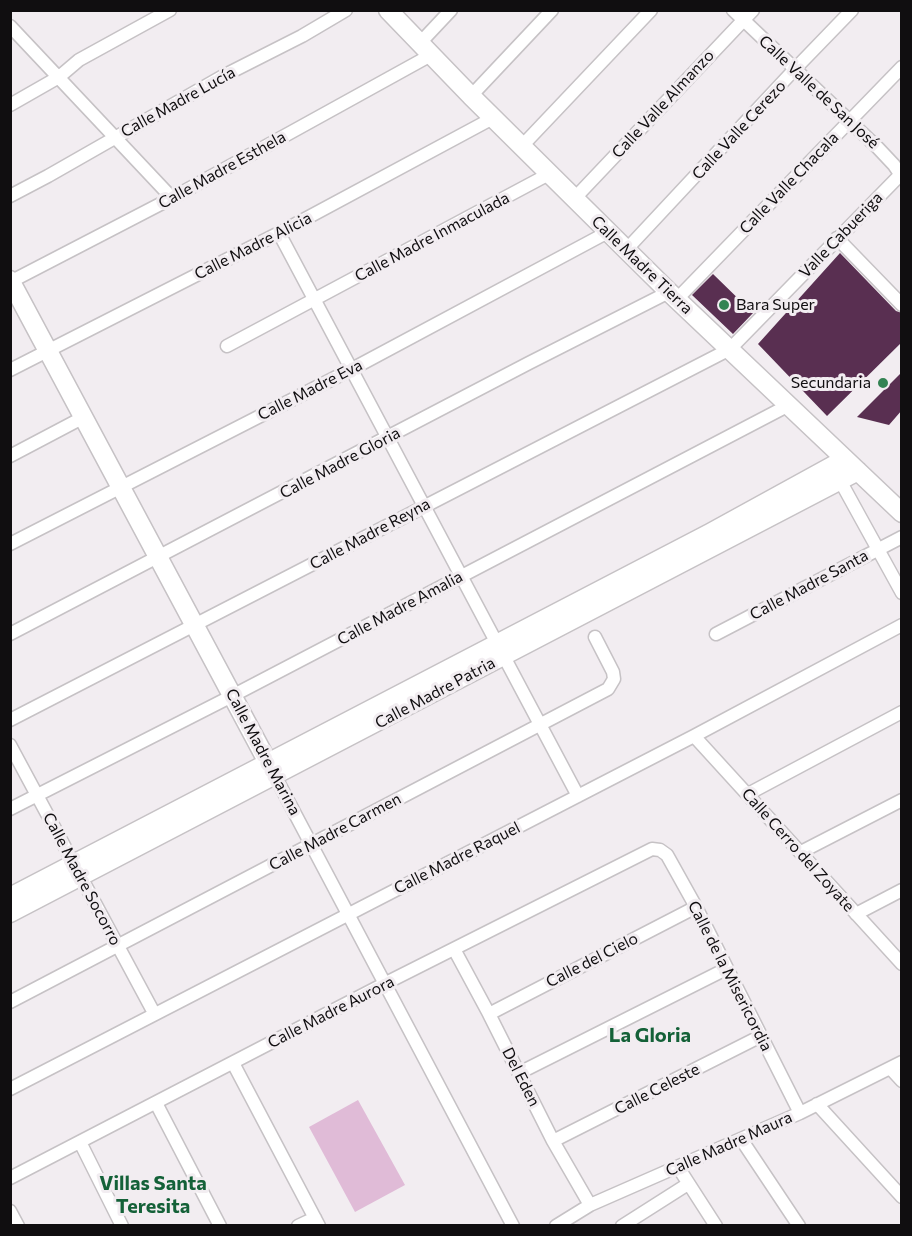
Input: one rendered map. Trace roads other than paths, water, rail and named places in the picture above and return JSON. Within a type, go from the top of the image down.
[{"type":"street","points":[[10,105],[59,77],[79,60],[170,10]]},
{"type":"street","name":"Calle Madre Lucía","points":[[10,196],[346,10]]},
{"type":"street","name":"Calle Madre Tierra","points":[[388,10],[574,199],[789,405],[844,469],[901,512]]},
{"type":"street","name":"Calle Madre Esthela","points":[[11,281],[172,198],[426,49],[451,10]]},
{"type":"street","points":[[471,96],[552,10]]},
{"type":"street","points":[[522,146],[651,10]]},
{"type":"street","name":"Calle Valle de San José","points":[[733,10],[878,148],[901,175]]},
{"type":"street","name":"Calle Valle Almanzo","points":[[574,199],[753,10]]},
{"type":"street","name":"Calle Valle Cerezo","points":[[627,250],[852,10]]},
{"type":"street","points":[[10,26],[172,198]]},
{"type":"street","name":"Calle Valle Chacala","points":[[673,296],[902,67]]},
{"type":"street","name":"Calle Madre Alicia","points":[[10,370],[279,233],[493,118]]},
{"type":"street","name":"Calle Madre Inmaculada","points":[[228,346],[549,174]]},
{"type":"street","name":"Valle Cabueriga","points":[[730,350],[901,175]]},
{"type":"street","name":"Calle Madre Eva","points":[[10,544],[352,369],[608,232]]},
{"type":"street","points":[[279,233],[578,796]]},
{"type":"street","points":[[837,238],[902,305]]},
{"type":"street","name":"Calle Madre Marina","points":[[11,281],[386,983],[513,1226]]},
{"type":"street","name":"Calle Madre Gloria","points":[[10,634],[529,363],[673,296]]},
{"type":"street","name":"Calle Madre Reyna","points":[[10,720],[730,350]]},
{"type":"street","name":"Calle Madre Amalia","points":[[10,809],[232,696],[789,405]]},
{"type":"street","points":[[10,456],[84,417]]},
{"type":"street","points":[[844,469],[878,549],[902,593]]},
{"type":"street","name":"Calle Madre Patria","points":[[10,913],[77,871],[500,649],[710,533],[844,469]]},
{"type":"street","name":"Calle Madre Santa","points":[[716,634],[902,537]]},
{"type":"street","name":"Calle Madre Raquel","points":[[10,1089],[694,736],[902,625]]},
{"type":"street","name":"Calle Madre Carmen","points":[[10,1002],[602,692],[612,684],[614,679],[613,672],[595,637]]},
{"type":"street","points":[[748,794],[902,712]]},
{"type":"street","name":"Calle Cerro del Zoyate","points":[[694,736],[902,964]]},
{"type":"street","name":"Calle Madre Socorro","points":[[10,745],[154,1013]]},
{"type":"street","points":[[801,852],[902,800]]},
{"type":"street","name":"Calle de la Misericordia","points":[[652,849],[660,850],[667,855],[696,907],[800,1113]]},
{"type":"street","name":"Calle Madre Aurora","points":[[10,1178],[386,983],[652,849]]},
{"type":"street","name":"Calle Madre Patria","points":[[10,897],[77,871]]},
{"type":"street","points":[[856,914],[902,890]]},
{"type":"street","name":"Calle del Cielo","points":[[489,1014],[696,907]]},
{"type":"street","name":"Del Eden","points":[[454,949],[553,1141],[590,1205]]},
{"type":"street","points":[[519,1073],[726,969]]},
{"type":"street","name":"Calle Celeste","points":[[553,1141],[761,1036]]},
{"type":"street","points":[[233,1063],[317,1222],[298,1226]]},
{"type":"street","points":[[896,1065],[902,1081]]},
{"type":"street","name":"Calle Madre Maura","points":[[556,1226],[590,1205],[800,1113],[896,1065]]},
{"type":"street","points":[[156,1103],[220,1226]]},
{"type":"street","points":[[817,1104],[902,1197]]},
{"type":"street","points":[[741,1138],[799,1226]]},
{"type":"street","points":[[80,1142],[122,1226]]},
{"type":"street","points":[[678,1167],[716,1226]]},
{"type":"street","points":[[622,1226],[688,1184]]},
{"type":"street","points":[[10,1211],[18,1226]]},
{"type":"place","name":"Bara Super","points":[[724,305]]},
{"type":"place","name":"Secundaria","points":[[883,383]]},
{"type":"district","name":"La Gloria","points":[[650,1035]]},
{"type":"district","name":"Villas Santa Teresita","points":[[153,1194]]}]
